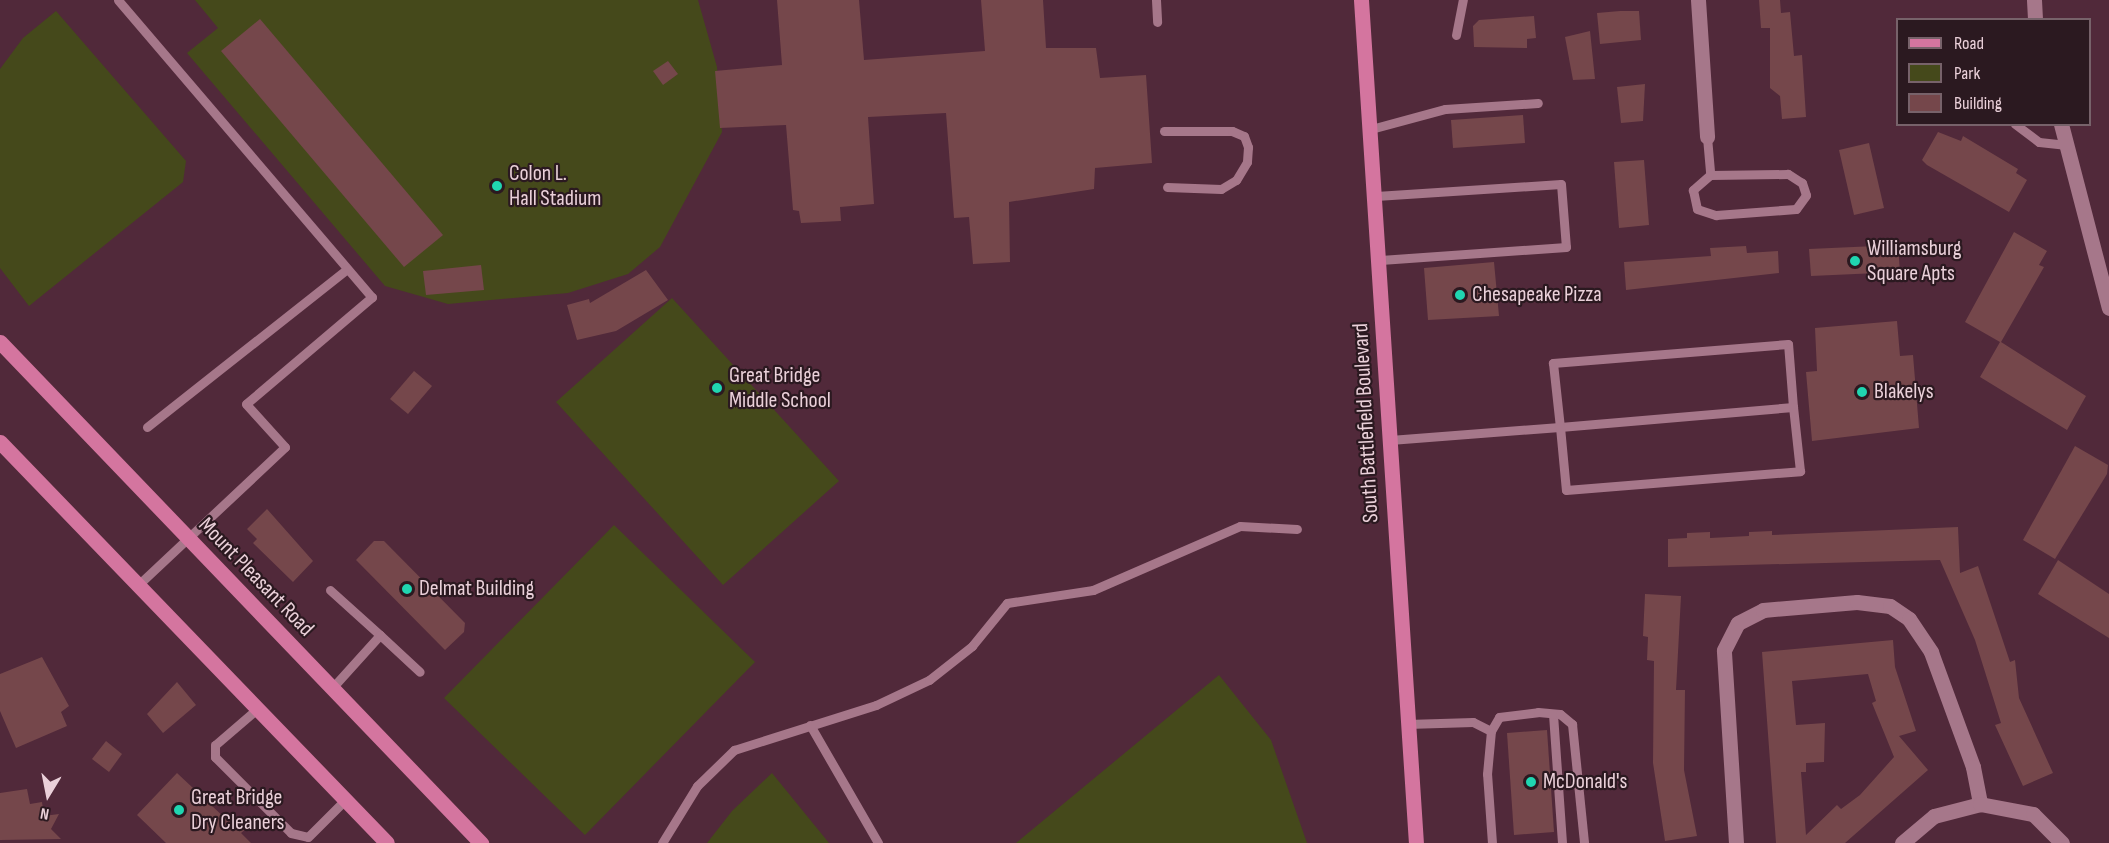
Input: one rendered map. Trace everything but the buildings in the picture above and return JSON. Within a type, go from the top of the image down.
[{"type":"main road","name":"South Battlefield Boulevard","points":[[1361,0],[1376,196],[1416,843]]},
{"type":"main road","name":"Mount Pleasant Road","points":[[0,342],[481,843]]},
{"type":"main road","points":[[0,442],[387,843]]},
{"type":"street","points":[[1698,0],[1707,137]]},
{"type":"street","points":[[2034,0],[2035,18]]},
{"type":"street","points":[[2062,126],[2109,308]]},
{"type":"street","points":[[1736,843],[1724,650],[1738,623],[1763,610],[1857,602],[1890,606],[1909,619],[1932,652],[1973,767],[1980,804]]},
{"type":"street","points":[[1902,843],[1934,816],[1980,804],[2033,814],[2062,843]]},
{"type":"lane","points":[[118,0],[372,297],[246,405],[285,447],[137,586]]},
{"type":"lane","points":[[1156,0],[1157,22]]},
{"type":"lane","points":[[1456,35],[1463,0]]},
{"type":"lane","points":[[1371,129],[1445,109],[1538,103]]},
{"type":"lane","points":[[2018,126],[2039,142],[2067,146]]},
{"type":"lane","points":[[1164,131],[1232,131],[1244,136],[1248,147],[1236,180],[1221,189],[1167,187]]},
{"type":"lane","points":[[1707,137],[1710,176]]},
{"type":"lane","points":[[1788,174],[1802,183],[1806,195],[1796,209],[1716,215],[1697,209],[1693,189],[1710,176],[1788,174]]},
{"type":"lane","points":[[1376,196],[1561,184],[1566,247],[1380,260]]},
{"type":"lane","points":[[147,428],[347,269]]},
{"type":"lane","points":[[1788,344],[1793,407],[1800,471],[1566,490],[1553,363],[1788,344]]},
{"type":"lane","points":[[1390,441],[1793,407]]},
{"type":"lane","points":[[662,843],[697,786],[734,750],[876,705],[928,680],[972,646],[1007,603],[1093,590],[1240,526],[1297,529]]},
{"type":"lane","points":[[330,590],[420,672]]},
{"type":"lane","points":[[333,687],[380,635]]},
{"type":"lane","points":[[257,709],[215,745],[215,757],[291,833],[308,837],[345,800]]},
{"type":"lane","points":[[1492,843],[1487,774],[1491,731],[1499,717],[1513,712],[1553,714],[1572,724],[1575,734],[1584,843]]},
{"type":"lane","points":[[1553,714],[1562,843]]},
{"type":"lane","points":[[1407,724],[1473,722],[1491,731]]},
{"type":"lane","points":[[810,725],[878,843]]},
{"type":"green space","name":"Colon L. Hall Stadium","points":[[195,0],[698,0],[717,67],[722,132],[660,247],[628,274],[568,293],[448,304],[385,286],[187,53],[218,28]]},
{"type":"green space","points":[[56,11],[186,161],[183,182],[29,306],[0,268],[0,69],[23,38]]},
{"type":"green space","points":[[672,298],[839,481],[723,585],[556,402]]},
{"type":"green space","points":[[614,525],[755,662],[585,835],[444,698]]},
{"type":"green space","points":[[1219,675],[1271,740],[1307,843],[1016,843]]},
{"type":"green space","points":[[772,773],[829,843],[707,843],[732,811]]},
{"type":"place","name":"Colon L. Hall Stadium","points":[[497,186]]},
{"type":"place","name":"Williamsburg Square Apts","points":[[1855,261]]},
{"type":"place","name":"Chesapeake Pizza","points":[[1460,295]]},
{"type":"place","name":"Great Bridge Middle School","points":[[717,388]]},
{"type":"place","name":"Blakelys","points":[[1862,392]]},
{"type":"place","name":"Delmat Building","points":[[407,589]]},
{"type":"place","name":"McDonald's","points":[[1531,782]]},
{"type":"place","name":"Great Bridge Dry Cleaners","points":[[179,810]]}]
